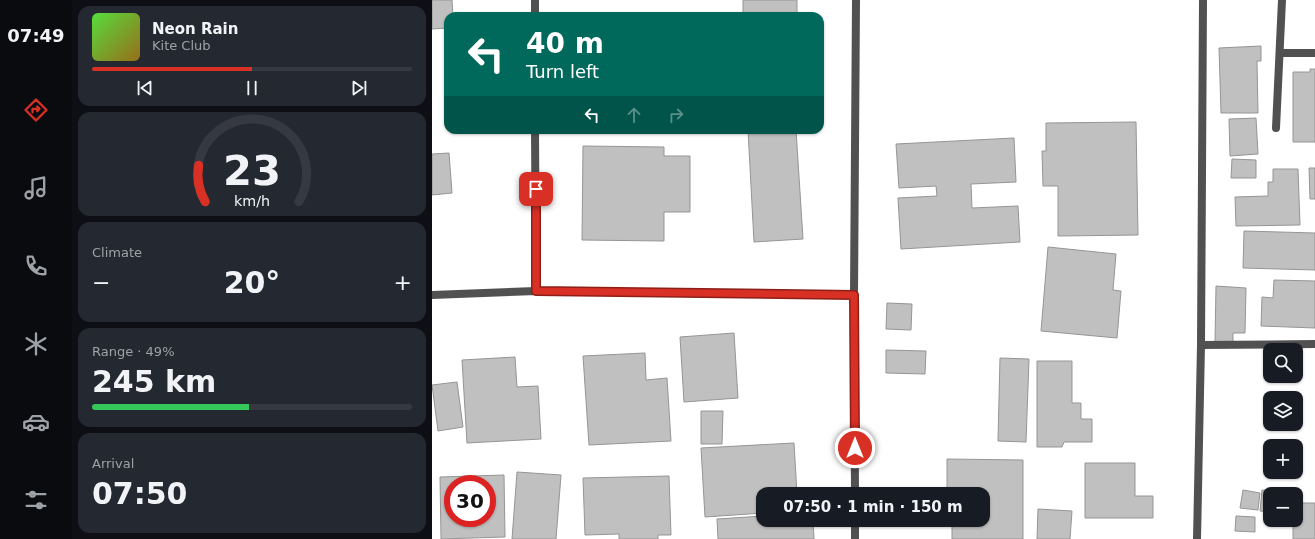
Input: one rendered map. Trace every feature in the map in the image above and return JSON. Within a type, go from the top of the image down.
[{"type":"street","points":[[535,0],[535,12]]},
{"type":"street","points":[[855,487],[854,295],[856,0]]},
{"type":"street","points":[[1197,539],[1201,345],[1203,0]]},
{"type":"street","points":[[1276,128],[1282,0]]},
{"type":"street","points":[[1280,53],[1315,53]]},
{"type":"street","points":[[535,134],[536,291]]},
{"type":"street","points":[[432,295],[536,291],[854,295]]},
{"type":"street","points":[[1201,345],[1315,344]]},
{"type":"street","points":[[855,527],[856,539]]},
{"type":"building","points":[[432,0],[452,0],[453,12],[444,12],[444,28],[432,29]]},
{"type":"building","points":[[743,0],[797,0],[797,12],[743,12]]},
{"type":"building","points":[[1261,46],[1261,61],[1257,61],[1258,113],[1221,113],[1219,48]]},
{"type":"building","points":[[1310,69],[1315,69],[1315,142],[1293,142],[1293,72],[1310,72]]},
{"type":"building","points":[[1256,118],[1258,154],[1230,156],[1229,119]]},
{"type":"building","points":[[1136,122],[1138,235],[1058,236],[1058,186],[1043,186],[1042,151],[1046,151],[1046,123]]},
{"type":"building","points":[[748,134],[796,134],[803,239],[754,242]]},
{"type":"building","points":[[1014,138],[1016,182],[971,184],[972,208],[1018,206],[1020,242],[901,249],[898,198],[937,196],[936,186],[899,188],[896,144]]},
{"type":"building","points":[[583,146],[664,147],[664,156],[690,156],[690,212],[664,212],[664,241],[582,240]]},
{"type":"building","points":[[449,153],[452,193],[432,195],[432,154]]},
{"type":"building","points":[[1232,159],[1256,160],[1256,178],[1231,178]]},
{"type":"building","points":[[1309,168],[1315,168],[1315,199],[1310,199]]},
{"type":"building","points":[[1273,169],[1298,169],[1300,225],[1236,226],[1235,197],[1268,196],[1268,182],[1273,182]]},
{"type":"building","points":[[1244,231],[1315,233],[1315,270],[1243,268]]},
{"type":"building","points":[[1048,247],[1116,254],[1113,290],[1121,291],[1117,338],[1041,331]]},
{"type":"building","points":[[1274,280],[1315,281],[1315,328],[1261,326],[1262,297],[1273,298]]},
{"type":"building","points":[[1216,286],[1246,288],[1245,333],[1233,333],[1233,343],[1215,343]]},
{"type":"building","points":[[887,303],[912,304],[911,330],[886,329]]},
{"type":"building","points":[[734,333],[738,398],[684,402],[680,337]]},
{"type":"building","points":[[886,350],[926,351],[925,374],[886,373]]},
{"type":"building","points":[[645,353],[646,380],[667,378],[671,441],[589,445],[583,356]]},
{"type":"building","points":[[515,357],[517,387],[538,386],[541,439],[467,443],[462,360]]},
{"type":"building","points":[[1000,358],[1029,359],[1026,442],[998,441]]},
{"type":"building","points":[[1037,361],[1072,361],[1072,403],[1081,403],[1081,419],[1092,419],[1092,442],[1064,442],[1062,447],[1037,447]]},
{"type":"building","points":[[457,382],[463,427],[438,431],[432,385]]},
{"type":"building","points":[[701,411],[723,411],[722,444],[701,444]]},
{"type":"building","points":[[794,443],[797,487],[756,487],[756,513],[705,517],[701,448]]},
{"type":"building","points":[[947,459],[1023,460],[1023,539],[952,539],[952,527],[990,527],[990,487],[947,487]]},
{"type":"building","points":[[1085,463],[1135,463],[1135,496],[1153,496],[1153,518],[1085,518]]},
{"type":"building","points":[[517,472],[561,475],[556,539],[512,539]]},
{"type":"building","points":[[496,475],[504,475],[505,537],[441,539],[440,477],[444,477],[444,527],[496,527]]},
{"type":"building","points":[[669,476],[671,535],[658,535],[658,539],[619,539],[619,534],[585,535],[583,478]]},
{"type":"building","points":[[1243,490],[1260,493],[1258,510],[1240,508]]},
{"type":"building","points":[[1262,490],[1263,490],[1263,511],[1260,511]]},
{"type":"building","points":[[1303,503],[1315,503],[1315,539],[1293,539],[1293,527],[1303,527]]},
{"type":"building","points":[[1038,509],[1072,511],[1070,539],[1037,539]]},
{"type":"building","points":[[756,516],[756,527],[813,527],[814,539],[718,539],[717,519]]},
{"type":"building","points":[[1236,516],[1255,517],[1255,532],[1235,531]]},
{"type":"route","points":[[536,189],[536,291],[854,295],[855,448]]}]
